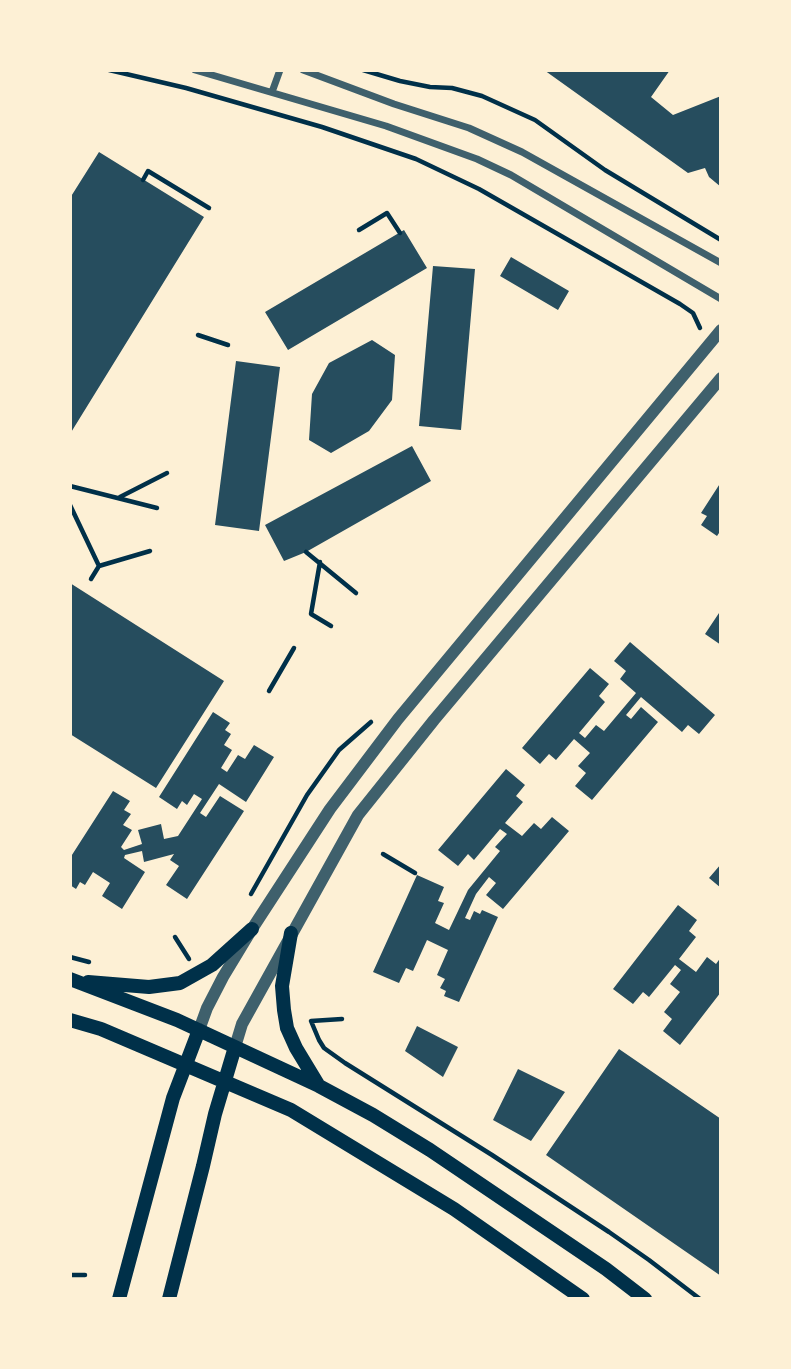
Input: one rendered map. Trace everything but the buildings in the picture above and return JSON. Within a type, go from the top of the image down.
[{"type":"main road","points":[[73,980],[149,986],[180,983],[212,965],[252,929]]},
{"type":"main road","points":[[291,933],[282,986],[287,1028],[319,1086]]},
{"type":"main road","points":[[73,980],[177,1020],[319,1086],[373,1115],[430,1150],[645,1299]]},
{"type":"main road","points":[[70,1020],[101,1029],[291,1110],[454,1209],[583,1299]]},
{"type":"main road","points":[[119,1299],[173,1098],[199,1030]]},
{"type":"main road","points":[[169,1299],[204,1167],[215,1114],[235,1047]]},
{"type":"street","points":[[195,70],[386,126],[477,159],[511,175],[721,299]]},
{"type":"street","points":[[272,92],[280,70]]},
{"type":"street","points":[[303,70],[469,128],[522,152],[721,263]]},
{"type":"street","points":[[199,1030],[223,977],[330,809],[398,719],[721,330]]},
{"type":"street","points":[[235,1047],[242,1024],[358,815],[721,378]]},
{"type":"path","points":[[109,70],[186,88],[309,123],[416,159],[479,189],[693,313]]},
{"type":"path","points":[[363,70],[400,81],[452,88],[482,96],[535,120],[605,170],[721,240]]},
{"type":"path","points":[[143,180],[148,171],[209,208]]},
{"type":"path","points":[[359,230],[387,213],[400,233]]},
{"type":"path","points":[[198,335],[228,345]]},
{"type":"path","points":[[119,498],[167,473]]},
{"type":"path","points":[[70,486],[157,508]]},
{"type":"path","points":[[70,506],[99,566]]},
{"type":"path","points":[[91,579],[99,566],[150,551]]},
{"type":"path","points":[[306,552],[356,593]]},
{"type":"path","points":[[320,562],[311,614],[331,626]]},
{"type":"path","points":[[269,691],[294,648]]},
{"type":"path","points":[[383,854],[415,873]]},
{"type":"path","points":[[175,937],[192,963]]},
{"type":"path","points":[[342,1019],[311,1021],[324,1048],[609,1232],[700,1299]]},
{"type":"path","points":[[70,1275],[85,1275]]}]
